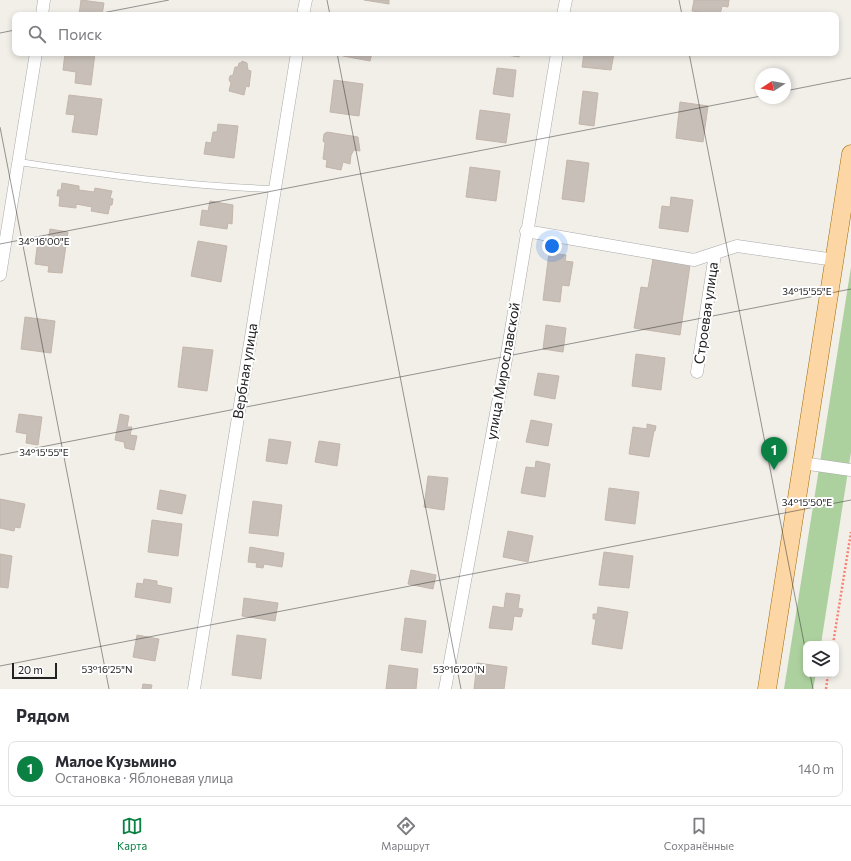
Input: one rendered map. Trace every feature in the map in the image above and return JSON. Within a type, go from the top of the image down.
[{"type":"main road","points":[[767,689],[851,154]]},
{"type":"street","points":[[42,12],[44,0]]},
{"type":"street","points":[[304,12],[306,0]]},
{"type":"street","points":[[564,12],[566,0]]},
{"type":"street","points":[[0,275],[36,56]]},
{"type":"street","name":"Вербная улица","points":[[194,689],[297,56]]},
{"type":"street","name":"улица Мирославской","points":[[445,689],[508,354],[526,231],[556,56]]},
{"type":"street","points":[[526,231],[694,260],[737,246],[835,260]]},
{"type":"street","name":"Строевая улица","points":[[698,372],[715,254]]},
{"type":"street","points":[[802,463],[851,470]]},
{"type":"lane","points":[[18,162],[134,178],[235,188],[275,190]]},
{"type":"path","points":[[833,641],[851,532]]},
{"type":"path","points":[[826,689],[828,677]]},
{"type":"green space","points":[[851,267],[851,452],[821,641],[803,641],[803,677],[815,677],[813,689],[784,689]]},
{"type":"building","points":[[81,0],[104,3],[102,12],[79,12]]},
{"type":"building","points":[[364,0],[389,0],[389,4]]},
{"type":"building","points":[[694,0],[729,0],[728,7],[722,6],[721,12],[692,11]]},
{"type":"building","points":[[65,56],[95,56],[91,85],[75,83],[76,72],[63,70]]},
{"type":"building","points":[[343,56],[371,56],[370,61]]},
{"type":"building","points":[[584,56],[613,56],[611,70],[582,67]]},
{"type":"building","points":[[242,61],[247,63],[248,70],[251,71],[249,87],[246,86],[244,95],[229,91],[231,83],[229,80],[230,76],[233,75],[235,67],[238,67],[239,63]]},
{"type":"building","points":[[497,68],[516,70],[513,97],[493,94]]},
{"type":"building","points":[[334,80],[363,84],[359,116],[330,112]]},
{"type":"building","points":[[583,91],[598,93],[594,126],[579,124]]},
{"type":"building","points":[[69,95],[102,99],[97,135],[72,132],[75,115],[66,114]]},
{"type":"building","points":[[680,102],[708,106],[703,142],[676,138]]},
{"type":"building","points":[[480,110],[510,114],[506,143],[476,139]]},
{"type":"building","points":[[218,124],[238,126],[234,158],[204,154],[206,142],[211,143],[213,132],[217,132]]},
{"type":"building","points":[[327,132],[358,137],[360,151],[354,150],[351,155],[350,164],[343,162],[341,170],[326,167],[327,160],[323,159],[325,143],[323,141],[324,134]]},
{"type":"building","points":[[567,160],[589,163],[584,202],[562,199]]},
{"type":"building","points":[[470,167],[500,171],[496,201],[466,197]]},
{"type":"building","points":[[62,183],[79,186],[79,190],[94,192],[95,188],[112,191],[110,198],[113,199],[112,205],[110,205],[108,214],[91,211],[92,207],[76,204],[76,208],[59,206],[60,196],[57,196],[58,190],[61,190]]},
{"type":"building","points":[[671,197],[693,200],[688,232],[659,228],[662,206],[670,207]]},
{"type":"building","points":[[210,201],[233,205],[232,224],[228,223],[227,229],[200,225],[202,210],[208,211]]},
{"type":"building","points":[[50,229],[68,232],[62,273],[48,272],[49,266],[35,264],[38,239],[48,241]]},
{"type":"building","points":[[198,241],[227,246],[221,282],[191,276]]},
{"type":"building","points":[[549,253],[566,255],[565,261],[573,262],[569,286],[562,285],[560,302],[543,300]]},
{"type":"building","points":[[653,259],[690,265],[680,335],[634,328],[641,287],[648,288]]},
{"type":"building","points":[[25,317],[55,321],[51,353],[21,349]]},
{"type":"building","points":[[546,325],[566,328],[563,352],[543,349]]},
{"type":"building","points":[[183,347],[213,350],[207,391],[178,387]]},
{"type":"building","points":[[636,354],[665,358],[661,390],[632,386]]},
{"type":"building","points":[[538,373],[559,376],[555,399],[534,395]]},
{"type":"building","points":[[19,414],[42,417],[38,445],[26,443],[27,434],[16,432]]},
{"type":"building","points":[[120,414],[129,416],[127,427],[132,427],[130,435],[137,436],[134,450],[125,448],[124,442],[115,440]]},
{"type":"building","points":[[531,420],[552,424],[548,446],[526,442]]},
{"type":"building","points":[[647,424],[656,426],[649,457],[629,454],[633,427],[647,429]]},
{"type":"building","points":[[269,439],[291,442],[287,464],[266,461]]},
{"type":"building","points":[[319,441],[340,444],[337,466],[315,462]]},
{"type":"building","points":[[536,461],[550,464],[545,497],[521,493],[526,467],[535,468]]},
{"type":"building","points":[[428,476],[448,478],[444,510],[424,507]]},
{"type":"building","points":[[609,488],[639,492],[635,524],[605,520]]},
{"type":"building","points":[[160,490],[186,495],[182,514],[157,509]]},
{"type":"building","points":[[0,499],[25,504],[20,528],[15,527],[14,531],[0,528]]},
{"type":"building","points":[[253,501],[282,505],[278,536],[249,533]]},
{"type":"building","points":[[152,520],[182,524],[178,556],[148,552]]},
{"type":"building","points":[[508,531],[533,536],[528,562],[503,557]]},
{"type":"building","points":[[250,547],[284,553],[282,567],[264,564],[263,568],[256,567],[257,563],[248,562]]},
{"type":"building","points":[[604,552],[633,556],[629,588],[599,585]]},
{"type":"building","points":[[0,554],[12,556],[8,588],[0,587]]},
{"type":"building","points":[[411,570],[436,575],[433,589],[408,584]]},
{"type":"building","points":[[144,579],[157,581],[157,585],[172,588],[170,603],[135,597],[137,583],[143,584]]},
{"type":"building","points":[[506,593],[520,595],[518,608],[523,609],[521,617],[514,616],[512,630],[489,628],[493,606],[504,608]]},
{"type":"building","points":[[244,598],[278,603],[275,621],[242,616]]},
{"type":"building","points":[[598,607],[628,612],[622,649],[592,644],[596,619],[593,619],[593,614],[597,614]]},
{"type":"building","points":[[405,618],[426,621],[422,653],[401,650]]},
{"type":"building","points":[[137,635],[159,639],[155,661],[133,657]]},
{"type":"building","points":[[237,635],[266,639],[261,679],[232,675]]},
{"type":"building","points":[[477,663],[507,667],[504,689],[474,689]]},
{"type":"building","points":[[389,665],[418,669],[416,689],[386,689]]},
{"type":"building","points":[[143,684],[152,685],[151,689],[142,689]]},
{"type":"place","name":"Малое Кузьмино","points":[[774,470]]}]
